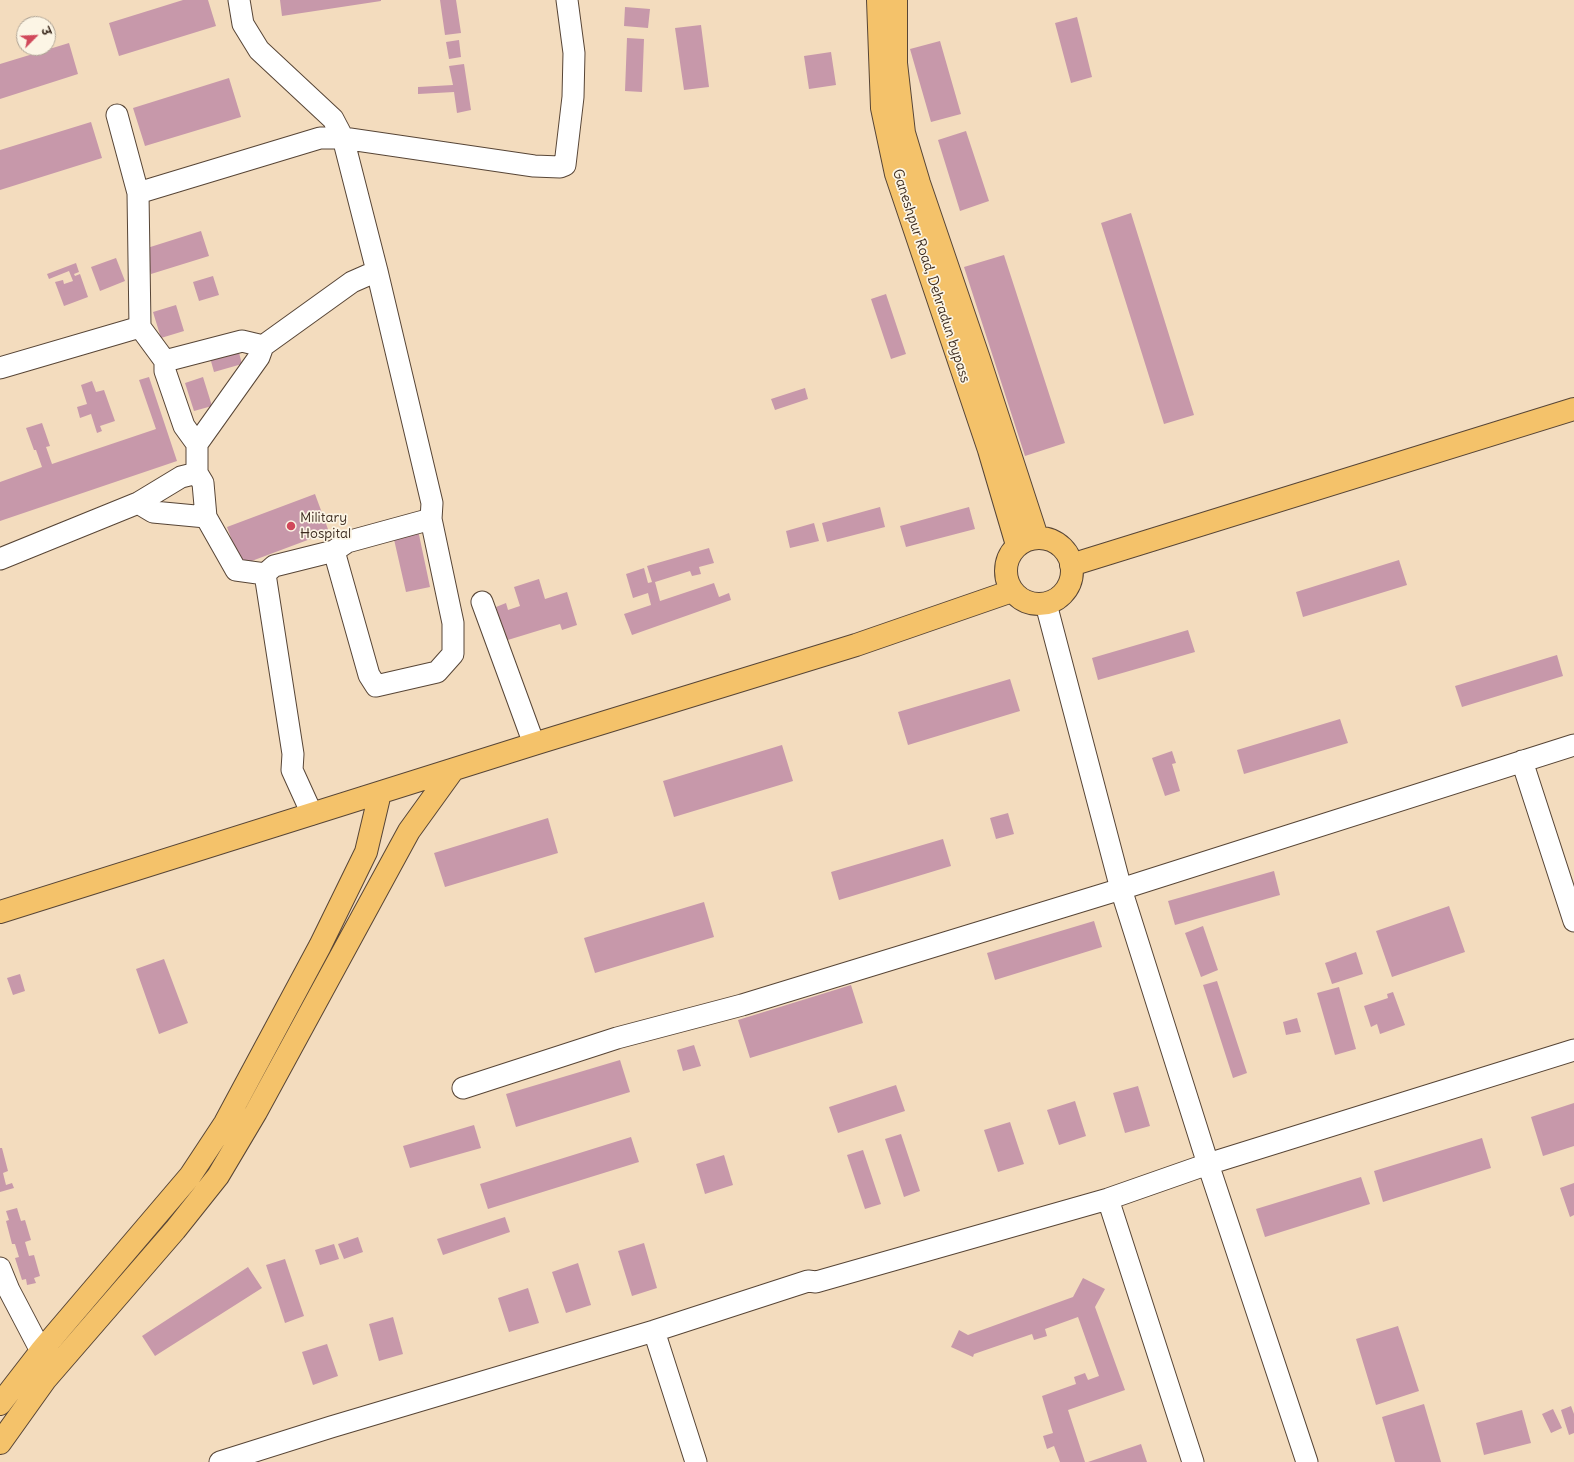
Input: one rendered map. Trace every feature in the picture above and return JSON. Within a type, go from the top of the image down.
[{"type":"main road","name":"Ganeshpur Road, Dehradun bypass","points":[[878,0],[882,108],[896,174],[989,450],[1027,541]]},
{"type":"main road","points":[[896,0],[896,63],[904,133],[918,183],[979,359],[1027,541]]},
{"type":"main road","points":[[1071,565],[1574,408]]},
{"type":"main road","points":[[1048,538],[1057,542],[1065,550],[1071,565],[1072,571],[1070,582],[1065,592],[1046,604],[1035,604],[1024,601],[1015,594],[1008,585],[1005,574],[1006,563],[1010,553],[1027,541],[1048,538]]},
{"type":"main road","points":[[0,912],[534,744],[856,645],[1012,590]]},
{"type":"main road","points":[[0,1443],[45,1380],[175,1230],[218,1176],[256,1112],[409,831],[453,770]]},
{"type":"main road","points":[[0,1404],[41,1352],[190,1176],[225,1123],[320,946],[366,852],[380,793]]},
{"type":"street","points":[[238,0],[243,24],[259,50],[333,119],[343,138],[377,271],[432,503],[431,519],[453,623],[453,654],[437,672],[376,686],[369,675],[334,551]]},
{"type":"street","points":[[138,193],[320,138],[343,138],[534,166],[560,167],[565,165],[573,97],[574,53],[567,0]]},
{"type":"street","points":[[117,115],[138,193],[140,327],[165,361],[165,371],[184,426],[197,444]]},
{"type":"street","points":[[377,271],[352,282],[263,346],[259,357],[197,444],[197,473],[203,483],[206,517],[236,570],[265,574],[274,566],[334,551],[347,542],[431,519]]},
{"type":"street","points":[[0,368],[140,327]]},
{"type":"street","points":[[165,361],[242,341],[263,346]]},
{"type":"street","points":[[0,559],[138,503],[181,477],[197,473]]},
{"type":"street","points":[[138,503],[153,512],[206,517]]},
{"type":"street","points":[[265,574],[293,754],[292,770],[312,814]]},
{"type":"street","points":[[482,602],[534,744]]},
{"type":"street","points":[[1046,604],[1121,889],[1208,1164],[1307,1462]]},
{"type":"street","points":[[463,1088],[617,1038],[742,1005],[1121,889],[1574,745]]},
{"type":"street","points":[[1522,762],[1574,921]]},
{"type":"street","points":[[220,1462],[331,1427],[654,1331],[808,1281],[816,1282],[1108,1199],[1208,1164],[1574,1050]]},
{"type":"street","points":[[1108,1199],[1192,1462]]},
{"type":"street","points":[[0,1268],[9,1290],[41,1352]]},
{"type":"street","points":[[654,1331],[696,1462]]},
{"type":"building","points":[[183,0],[208,0],[216,26],[119,56],[109,23]]},
{"type":"building","points":[[280,0],[381,0],[381,1],[282,16]]},
{"type":"building","points":[[440,0],[456,0],[461,33],[445,35]]},
{"type":"building","points":[[625,7],[650,9],[648,28],[624,26]]},
{"type":"building","points":[[1077,17],[1092,77],[1071,83],[1055,23]]},
{"type":"building","points":[[701,25],[709,87],[684,90],[675,28]]},
{"type":"building","points":[[627,38],[644,39],[642,92],[625,91]]},
{"type":"building","points":[[459,40],[461,57],[449,59],[446,42]]},
{"type":"building","points":[[940,41],[961,114],[931,122],[910,49]]},
{"type":"building","points":[[69,43],[78,74],[0,99],[0,64],[26,56],[56,56],[56,47]]},
{"type":"building","points":[[831,52],[836,85],[809,89],[804,56]]},
{"type":"building","points":[[464,64],[471,110],[457,113],[454,92],[418,94],[418,87],[453,85],[449,66]]},
{"type":"building","points":[[229,78],[241,117],[145,146],[133,108]]},
{"type":"building","points":[[91,122],[102,158],[0,190],[0,150]]},
{"type":"building","points":[[966,131],[989,201],[960,211],[938,140]]},
{"type":"building","points":[[1131,213],[1194,415],[1164,424],[1101,223]]},
{"type":"building","points":[[201,231],[209,256],[151,274],[144,249]]},
{"type":"building","points":[[1004,255],[1065,443],[1025,456],[964,267]]},
{"type":"building","points":[[116,258],[125,281],[100,291],[91,267]]},
{"type":"building","points":[[76,263],[79,272],[74,274],[75,276],[80,274],[88,297],[64,306],[55,282],[63,280],[64,284],[73,281],[69,271],[49,279],[47,274]]},
{"type":"building","points":[[213,276],[219,295],[199,301],[193,282]]},
{"type":"building","points":[[886,294],[906,354],[891,359],[871,299]]},
{"type":"building","points":[[176,305],[184,331],[161,338],[153,312]]},
{"type":"building","points":[[237,345],[242,364],[214,372],[209,354]]},
{"type":"building","points":[[149,377],[177,461],[0,521],[0,482],[42,467],[26,428],[42,423],[50,446],[46,447],[52,464],[156,429],[139,380]]},
{"type":"building","points":[[203,377],[212,406],[194,411],[185,383]]},
{"type":"building","points":[[92,381],[96,392],[104,390],[115,421],[100,426],[102,431],[97,433],[91,414],[80,418],[77,407],[87,404],[81,385]]},
{"type":"building","points":[[805,388],[808,399],[775,410],[771,399]]},
{"type":"building","points":[[315,494],[329,532],[241,565],[227,527]]},
{"type":"building","points":[[880,507],[885,527],[827,542],[822,523]]},
{"type":"building","points":[[969,507],[975,529],[906,547],[900,526]]},
{"type":"building","points":[[814,523],[819,541],[790,548],[786,531]]},
{"type":"building","points":[[418,530],[430,587],[406,592],[393,535]]},
{"type":"building","points":[[709,548],[714,563],[699,567],[701,574],[692,576],[690,571],[655,582],[660,601],[714,583],[719,597],[729,593],[731,600],[632,635],[624,614],[651,605],[648,593],[633,598],[626,574],[644,568],[648,583],[652,582],[647,566]]},
{"type":"building","points":[[1399,560],[1407,585],[1303,617],[1296,592]]},
{"type":"building","points":[[539,579],[545,599],[567,592],[577,625],[562,630],[560,624],[498,643],[495,614],[498,613],[496,607],[506,603],[508,610],[520,606],[514,587]]},
{"type":"building","points":[[1188,630],[1195,652],[1098,680],[1092,658]]},
{"type":"building","points":[[1557,655],[1563,676],[1462,707],[1455,686]]},
{"type":"building","points":[[1010,679],[1020,711],[908,745],[898,712]]},
{"type":"building","points":[[1340,719],[1348,743],[1244,774],[1237,750]]},
{"type":"building","points":[[782,745],[793,781],[674,817],[663,781]]},
{"type":"building","points":[[1172,751],[1176,763],[1172,764],[1180,791],[1165,796],[1152,758]]},
{"type":"building","points":[[1008,813],[1014,834],[996,839],[990,818]]},
{"type":"building","points":[[548,818],[558,853],[445,887],[434,853]]},
{"type":"building","points":[[943,839],[951,866],[839,900],[831,872]]},
{"type":"building","points":[[1274,871],[1280,895],[1175,925],[1168,901]]},
{"type":"building","points":[[704,902],[714,937],[595,973],[584,938]]},
{"type":"building","points":[[1449,906],[1465,952],[1392,977],[1376,931]]},
{"type":"building","points":[[1094,921],[1102,947],[995,980],[987,953]]},
{"type":"building","points":[[1203,926],[1218,970],[1201,977],[1185,933]]},
{"type":"building","points":[[1356,952],[1363,974],[1332,984],[1325,963]]},
{"type":"building","points":[[164,959],[188,1023],[159,1034],[136,969]]},
{"type":"building","points":[[20,974],[25,991],[13,995],[7,978]]},
{"type":"building","points":[[1217,981],[1247,1073],[1233,1078],[1203,985]]},
{"type":"building","points":[[851,985],[863,1023],[750,1058],[738,1020]]},
{"type":"building","points":[[1339,987],[1356,1049],[1335,1055],[1317,993]]},
{"type":"building","points":[[1393,992],[1405,1025],[1380,1034],[1377,1024],[1371,1027],[1364,1006],[1388,998],[1387,994]]},
{"type":"building","points":[[1297,1018],[1301,1032],[1286,1035],[1283,1022]]},
{"type":"building","points":[[694,1045],[701,1066],[683,1071],[677,1050]]},
{"type":"building","points":[[620,1060],[630,1092],[516,1127],[506,1094]]},
{"type":"building","points":[[896,1085],[905,1111],[838,1133],[829,1107]]},
{"type":"building","points":[[1138,1086],[1150,1126],[1125,1133],[1113,1093]]},
{"type":"building","points":[[1075,1101],[1086,1136],[1059,1145],[1047,1110]]},
{"type":"building","points":[[1574,1103],[1574,1146],[1543,1156],[1531,1117]]},
{"type":"building","points":[[1010,1122],[1024,1164],[998,1172],[984,1130]]},
{"type":"building","points":[[474,1125],[481,1148],[410,1168],[403,1146]]},
{"type":"building","points":[[901,1134],[920,1191],[904,1197],[885,1139]]},
{"type":"building","points":[[631,1137],[639,1162],[488,1209],[480,1184]]},
{"type":"building","points":[[1482,1138],[1491,1168],[1383,1202],[1374,1171]]},
{"type":"building","points":[[0,1148],[2,1148],[8,1171],[3,1173],[6,1185],[12,1183],[14,1188],[0,1192]]},
{"type":"building","points":[[863,1150],[881,1204],[865,1209],[847,1155]]},
{"type":"building","points":[[724,1155],[733,1185],[705,1194],[696,1164]]},
{"type":"building","points":[[1361,1177],[1370,1204],[1265,1237],[1256,1209]]},
{"type":"building","points":[[1574,1183],[1574,1215],[1570,1217],[1560,1188]]},
{"type":"building","points":[[17,1208],[21,1221],[25,1220],[31,1240],[25,1242],[29,1256],[34,1255],[40,1276],[34,1278],[36,1283],[27,1285],[26,1279],[22,1280],[15,1258],[19,1257],[15,1244],[12,1244],[6,1221],[9,1220],[6,1211]]},
{"type":"building","points":[[505,1217],[510,1232],[443,1255],[437,1239]]},
{"type":"building","points":[[358,1237],[363,1252],[344,1259],[338,1244]]},
{"type":"building","points":[[644,1243],[657,1288],[632,1296],[618,1251]]},
{"type":"building","points":[[334,1244],[339,1259],[320,1265],[315,1250]]},
{"type":"building","points":[[285,1259],[304,1316],[285,1323],[266,1265]]},
{"type":"building","points":[[578,1263],[591,1305],[566,1313],[552,1272]]},
{"type":"building","points":[[248,1267],[262,1288],[155,1356],[142,1336]]},
{"type":"building","points":[[1083,1278],[1105,1289],[1095,1307],[1125,1390],[1068,1410],[1085,1462],[1060,1462],[1054,1446],[1047,1449],[1043,1436],[1053,1433],[1042,1396],[1076,1384],[1074,1377],[1085,1373],[1088,1380],[1099,1376],[1078,1317],[1045,1329],[1047,1336],[1034,1340],[1032,1334],[974,1354],[973,1357],[951,1347],[959,1330],[968,1335],[1073,1297]]},
{"type":"building","points":[[528,1288],[539,1323],[509,1332],[498,1298]]},
{"type":"building","points":[[393,1317],[403,1354],[379,1361],[369,1324]]},
{"type":"building","points":[[1398,1326],[1419,1391],[1376,1405],[1356,1339]]},
{"type":"building","points":[[327,1344],[338,1376],[313,1385],[302,1352]]},
{"type":"building","points":[[1424,1404],[1441,1462],[1395,1462],[1382,1417]]},
{"type":"building","points":[[1571,1406],[1574,1414],[1574,1433],[1569,1435],[1561,1410]]},
{"type":"building","points":[[1553,1409],[1562,1428],[1551,1433],[1542,1414]]},
{"type":"building","points":[[1522,1410],[1531,1443],[1484,1455],[1476,1423]]},
{"type":"building","points":[[1141,1444],[1147,1462],[1088,1462]]},
{"type":"place","name":"Military Hospital","points":[[291,526]]}]
